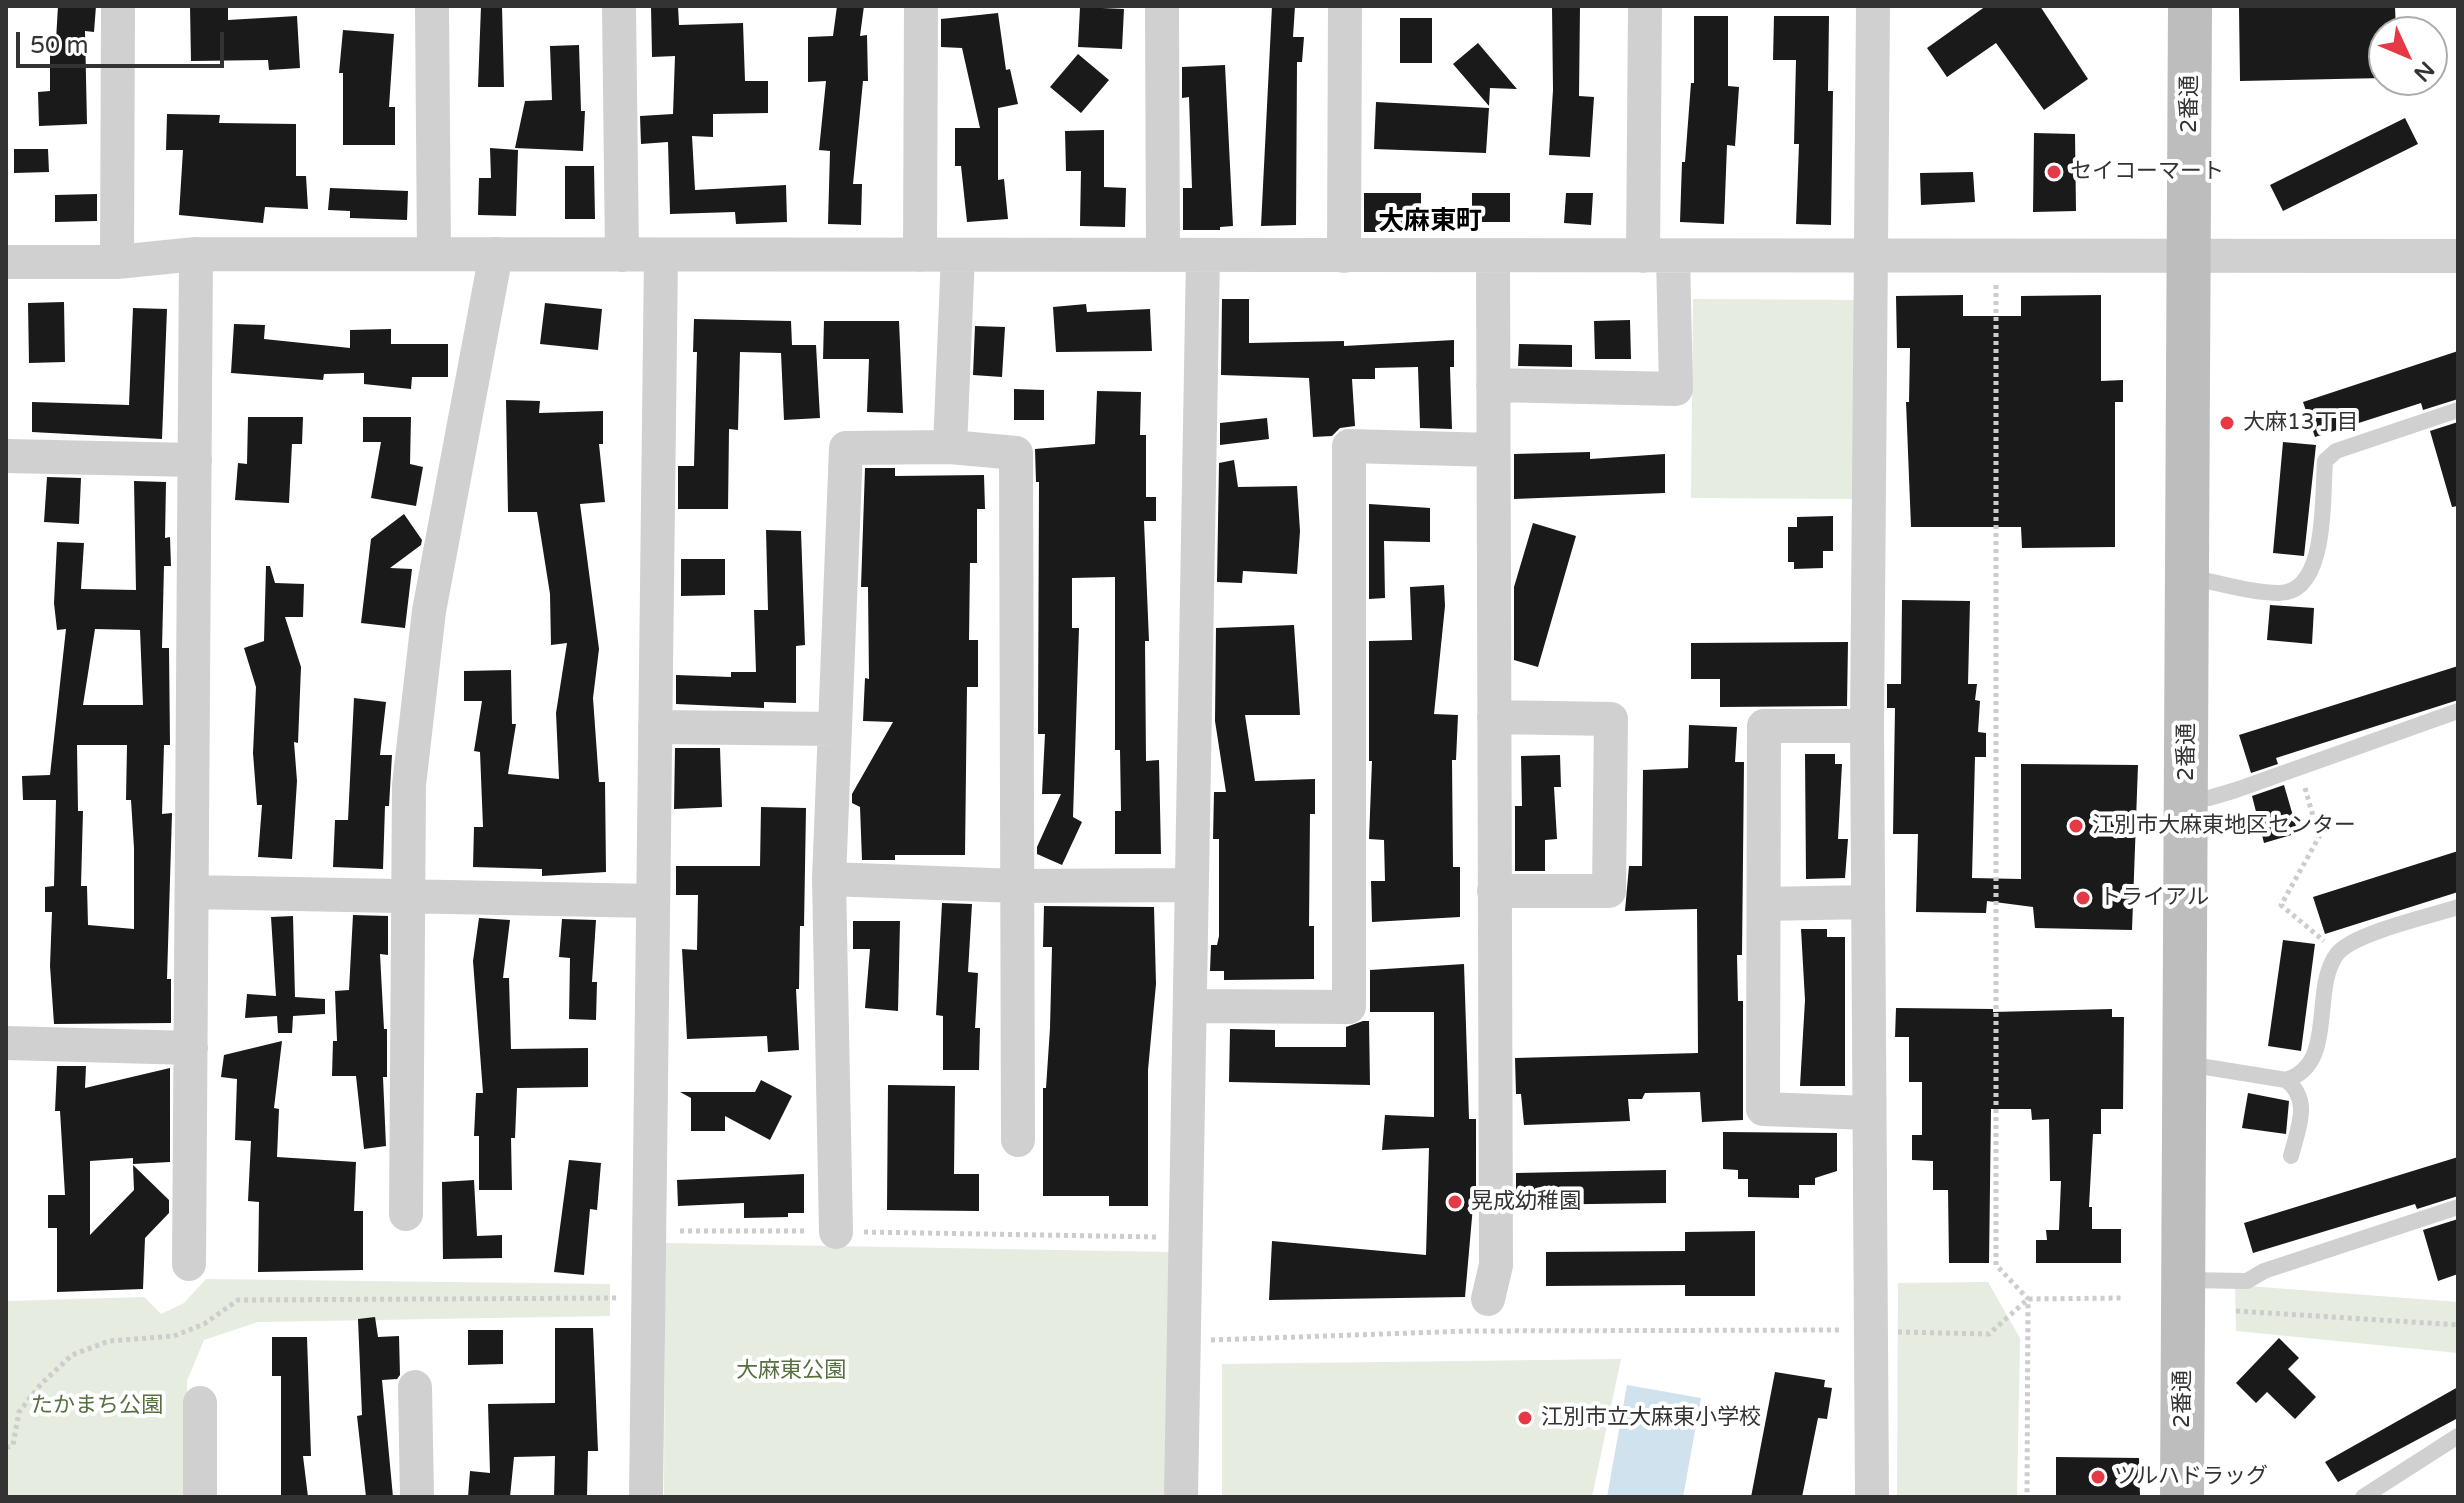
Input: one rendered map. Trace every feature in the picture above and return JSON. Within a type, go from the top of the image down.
[{"type":"main road","name":"2番通","points":[[2182,1497],[2190,6]]},
{"type":"street","points":[[117,262],[118,6]]},
{"type":"street","points":[[432,6],[434,254]]},
{"type":"street","points":[[619,6],[622,255]]},
{"type":"street","points":[[920,255],[921,6]]},
{"type":"street","points":[[1162,6],[1163,255]]},
{"type":"street","points":[[1344,256],[1345,6]]},
{"type":"street","points":[[1493,385],[1676,389],[1658,256],[1645,6]]},
{"type":"street","points":[[1872,1497],[1867,726],[1873,6]]},
{"type":"street","points":[[189,1264],[196,254]]},
{"type":"street","points":[[6,262],[117,262],[196,254],[2458,256]]},
{"type":"street","points":[[406,1214],[409,785],[429,611],[496,254]]},
{"type":"street","points":[[646,1497],[661,255]]},
{"type":"street","points":[[950,447],[958,255]]},
{"type":"street","points":[[1181,1497],[1203,256]]},
{"type":"street","points":[[1488,1299],[1496,1265],[1493,256]]},
{"type":"street","points":[[1190,1006],[1349,1007],[1349,446],[1493,450]]},
{"type":"street","points":[[836,1232],[829,879],[846,448],[950,447],[1016,453],[1018,1140]]},
{"type":"street","points":[[6,456],[195,460]]},
{"type":"street","points":[[1494,717],[1611,719],[1609,891],[1494,891]]},
{"type":"street","points":[[1867,726],[1764,726],[1763,1109],[1869,1113]]},
{"type":"street","points":[[655,727],[835,729]]},
{"type":"street","points":[[829,879],[1017,886],[1192,885]]},
{"type":"street","points":[[192,892],[653,901]]},
{"type":"street","points":[[1764,904],[1868,902]]},
{"type":"street","points":[[6,1043],[191,1048]]},
{"type":"street","points":[[415,1387],[417,1497]]},
{"type":"street","points":[[200,1403],[200,1497]]},
{"type":"lane","points":[[2188,577],[2278,593],[2296,591],[2308,581],[2316,564],[2325,461],[2336,451],[2458,410]]},
{"type":"lane","points":[[2186,797],[2209,798],[2458,711]]},
{"type":"lane","points":[[2286,1080],[2308,1067],[2315,1052],[2329,969],[2338,952],[2358,940],[2458,907]]},
{"type":"lane","points":[[2185,1063],[2286,1080],[2296,1088],[2303,1103],[2291,1156]]},
{"type":"lane","points":[[2183,1280],[2247,1281],[2264,1271],[2458,1207]]},
{"type":"lane","points":[[2363,1497],[2458,1436]]},
{"type":"path","points":[[1996,256],[1996,1265],[2028,1299],[2027,1497]]},
{"type":"path","points":[[2299,768],[2319,837],[2281,905],[2338,952]]},
{"type":"path","points":[[650,1231],[1159,1237]]},
{"type":"path","points":[[6,1448],[13,1445],[19,1412],[41,1384],[72,1355],[109,1341],[174,1336],[204,1324],[238,1300],[595,1299],[649,1296]]},
{"type":"path","points":[[1887,1331],[1989,1334],[2028,1299],[2123,1298]]},
{"type":"path","points":[[2236,1311],[2458,1325]]},
{"type":"path","points":[[1204,1340],[1468,1331],[1850,1330]]},
{"type":"green space","points":[[1693,299],[1863,300],[1861,499],[1691,498]]},
{"type":"green space","name":"大麻東公園","points":[[665,1243],[1169,1252],[1165,1497],[664,1497]]},
{"type":"green space","name":"たかまち公園","points":[[206,1279],[610,1284],[610,1316],[258,1322],[204,1340],[187,1381],[189,1497],[6,1497],[7,1301],[144,1297],[161,1314],[184,1303]]},
{"type":"green space","points":[[1988,1282],[2020,1338],[2017,1497],[1897,1497],[1898,1283]]},
{"type":"green space","points":[[2235,1285],[2458,1302],[2458,1353],[2236,1331]]},
{"type":"green space","points":[[1621,1359],[1592,1497],[1222,1497],[1222,1364]]},
{"type":"water","points":[[1627,1385],[1701,1398],[1683,1497],[1607,1497]]},
{"type":"building","points":[[58,6],[96,6],[94,32],[85,31],[87,124],[39,126],[38,92],[50,91],[50,40],[56,40]]},
{"type":"building","points":[[190,6],[228,6],[228,20],[297,16],[300,68],[269,70],[268,60],[191,61]]},
{"type":"building","points":[[481,6],[502,6],[504,87],[478,87]]},
{"type":"building","points":[[651,6],[678,6],[679,25],[743,23],[745,81],[768,81],[768,113],[713,114],[713,137],[692,136],[695,190],[786,185],[787,222],[736,224],[735,212],[670,214],[668,142],[641,144],[640,116],[673,114],[675,56],[652,57]]},
{"type":"building","points":[[837,6],[864,6],[860,36],[867,35],[868,81],[863,81],[853,184],[862,184],[861,225],[828,224],[830,151],[819,150],[826,81],[808,82],[808,37],[833,36]]},
{"type":"building","points":[[1272,6],[1295,6],[1293,37],[1304,37],[1302,62],[1297,62],[1296,225],[1261,226]]},
{"type":"building","points":[[1552,6],[1580,6],[1579,96],[1594,97],[1590,157],[1549,155],[1553,90]]},
{"type":"building","points":[[1986,6],[2040,6],[2088,79],[2044,110],[1996,43],[1947,77],[1927,48]]},
{"type":"building","points":[[2395,6],[2395,16],[2368,16],[2368,78],[2240,81],[2239,8]]},
{"type":"building","points":[[1080,7],[1124,9],[1122,49],[1078,47]]},
{"type":"building","points":[[998,13],[1006,70],[1010,69],[1018,104],[998,108],[998,180],[1004,179],[1008,219],[967,222],[961,166],[955,166],[955,128],[980,128],[962,48],[941,47],[941,19]]},
{"type":"building","points":[[1694,16],[1728,16],[1728,86],[1739,87],[1735,146],[1727,145],[1724,224],[1680,222],[1682,162],[1685,162],[1691,83],[1694,83]]},
{"type":"building","points":[[1774,16],[1829,16],[1828,91],[1833,91],[1831,225],[1796,224],[1799,144],[1794,144],[1796,60],[1773,60]]},
{"type":"building","points":[[1400,18],[1432,18],[1432,63],[1400,63]]},
{"type":"building","points":[[343,30],[394,34],[389,107],[395,107],[395,145],[343,145],[343,73],[339,73]]},
{"type":"building","points":[[1478,43],[1517,89],[1490,88],[1489,106],[1453,64]]},
{"type":"building","points":[[579,45],[581,111],[585,111],[583,151],[515,148],[525,101],[552,100],[550,46]]},
{"type":"building","points":[[1078,54],[1109,80],[1081,113],[1050,87]]},
{"type":"building","points":[[1225,65],[1233,226],[1220,227],[1220,230],[1183,230],[1183,188],[1192,188],[1189,97],[1182,98],[1182,67]]},
{"type":"building","points":[[1376,102],[1489,108],[1486,153],[1374,149]]},
{"type":"building","points":[[167,114],[220,115],[219,123],[296,124],[296,176],[306,176],[308,209],[265,207],[263,223],[179,215],[183,150],[166,150]]},
{"type":"building","points":[[2405,118],[2418,144],[2283,211],[2270,185]]},
{"type":"building","points":[[1104,130],[1104,187],[1126,188],[1125,227],[1080,226],[1081,171],[1066,171],[1065,131]]},
{"type":"building","name":"セイコーマート","points":[[2034,133],[2075,134],[2076,211],[2033,212]]},
{"type":"building","points":[[490,148],[518,150],[516,216],[478,215],[479,178],[491,178]]},
{"type":"building","points":[[14,149],[48,149],[49,172],[14,173]]},
{"type":"building","points":[[565,166],[594,166],[595,219],[565,219]]},
{"type":"building","points":[[1973,172],[1975,202],[1921,205],[1920,173]]},
{"type":"building","points":[[330,188],[408,191],[407,220],[350,218],[350,211],[328,210]]},
{"type":"building","points":[[1364,193],[1421,193],[1421,232],[1364,232]]},
{"type":"building","points":[[1472,193],[1510,193],[1510,222],[1472,222]]},
{"type":"building","points":[[1566,193],[1593,193],[1591,225],[1564,223]]},
{"type":"building","points":[[97,194],[97,221],[55,222],[55,195]]},
{"type":"building","points":[[1963,295],[1963,316],[2021,316],[2021,296],[2101,295],[2101,381],[2123,380],[2123,402],[2115,402],[2115,547],[2022,548],[2021,527],[1911,527],[1906,402],[1909,402],[1910,348],[1897,348],[1896,296]]},
{"type":"building","points":[[1222,299],[1249,299],[1249,343],[1344,341],[1344,346],[1454,340],[1454,367],[1450,367],[1452,429],[1420,428],[1418,367],[1375,368],[1375,379],[1352,379],[1355,426],[1340,428],[1332,436],[1313,437],[1309,378],[1221,375]]},
{"type":"building","points":[[64,302],[65,362],[29,363],[28,303]]},
{"type":"building","points":[[545,303],[602,309],[598,350],[540,344]]},
{"type":"building","points":[[1086,304],[1087,312],[1150,309],[1152,351],[1056,352],[1053,307]]},
{"type":"building","points":[[133,308],[167,309],[162,439],[32,432],[32,402],[129,405]]},
{"type":"building","points":[[694,319],[791,321],[792,345],[816,345],[820,418],[784,420],[781,353],[740,352],[738,430],[729,429],[728,509],[678,509],[678,466],[694,466],[697,352],[693,352]]},
{"type":"building","points":[[1630,320],[1631,359],[1595,359],[1594,321]]},
{"type":"building","points":[[824,321],[899,321],[903,413],[867,412],[869,359],[823,359]]},
{"type":"building","points":[[234,324],[265,325],[264,339],[350,348],[350,330],[391,329],[391,344],[448,344],[448,377],[412,377],[411,389],[364,384],[364,373],[324,374],[323,380],[231,373]]},
{"type":"building","points":[[975,326],[1005,327],[1002,377],[973,375]]},
{"type":"building","points":[[1519,344],[1572,345],[1572,367],[1518,366]]},
{"type":"building","points":[[2458,351],[2458,399],[2423,410],[2421,403],[2315,437],[2303,402]]},
{"type":"building","points":[[1014,389],[1044,390],[1044,420],[1014,420]]},
{"type":"building","points":[[1097,391],[1141,392],[1140,435],[1146,435],[1146,497],[1156,497],[1156,521],[1144,521],[1149,641],[1145,641],[1146,761],[1159,760],[1161,854],[1115,854],[1115,811],[1121,811],[1120,750],[1115,750],[1115,577],[1072,578],[1072,628],[1079,628],[1073,817],[1082,822],[1062,865],[1037,854],[1037,847],[1061,794],[1042,794],[1045,734],[1038,734],[1039,482],[1036,482],[1035,449],[1095,444]]},
{"type":"building","points":[[506,400],[540,401],[539,413],[603,411],[603,444],[599,444],[605,502],[580,504],[599,649],[593,698],[599,782],[605,782],[606,872],[542,876],[542,869],[473,867],[474,827],[483,827],[480,752],[474,751],[482,701],[464,701],[464,671],[511,670],[512,724],[516,724],[508,774],[559,779],[556,713],[567,643],[551,645],[550,594],[537,512],[508,512]]},
{"type":"building","points":[[248,417],[303,417],[302,444],[292,444],[289,503],[235,500],[238,463],[247,464]]},
{"type":"building","points":[[363,417],[411,417],[410,464],[423,467],[416,506],[371,498],[381,442],[363,442]]},
{"type":"building","points":[[1267,418],[1269,439],[1220,445],[1220,423]]},
{"type":"building","points":[[2458,422],[2458,506],[2452,507],[2430,431]]},
{"type":"building","points":[[2283,442],[2316,445],[2304,556],[2273,553]]},
{"type":"building","points":[[1590,452],[1590,459],[1665,454],[1665,493],[1514,499],[1514,454]]},
{"type":"building","points":[[1234,460],[1238,487],[1297,486],[1300,531],[1297,574],[1243,571],[1242,583],[1217,582],[1219,463]]},
{"type":"building","points":[[865,468],[895,468],[895,476],[984,475],[985,509],[977,509],[977,563],[970,563],[969,640],[978,640],[978,687],[967,687],[965,855],[895,855],[895,860],[862,860],[860,807],[852,803],[852,794],[893,722],[863,721],[865,678],[869,679],[868,587],[861,587]]},
{"type":"building","points":[[47,477],[81,478],[79,524],[44,522]]},
{"type":"building","points":[[134,481],[166,482],[165,538],[170,537],[171,566],[164,566],[162,648],[169,648],[170,745],[164,745],[162,814],[172,813],[167,979],[171,979],[171,1023],[54,1024],[50,966],[52,912],[45,912],[45,887],[54,886],[56,800],[23,800],[22,776],[50,775],[66,629],[57,630],[54,603],[57,542],[84,543],[81,589],[136,590]],"holes":[[[95,629],[140,630],[143,705],[83,705]],[[77,745],[127,745],[126,800],[131,800],[134,848],[134,929],[88,925],[87,886],[81,886],[83,811],[78,811]]]},
{"type":"building","points":[[1369,504],[1430,508],[1430,542],[1384,541],[1385,598],[1369,599]]},
{"type":"building","points":[[404,514],[422,540],[421,545],[390,568],[412,569],[405,628],[361,623],[371,539]]},
{"type":"building","points":[[1833,516],[1833,551],[1823,551],[1823,568],[1794,569],[1794,562],[1788,562],[1788,527],[1797,527],[1797,517]]},
{"type":"building","points":[[1533,523],[1576,536],[1538,667],[1514,660],[1514,587]]},
{"type":"building","points":[[766,530],[801,531],[805,645],[796,646],[796,703],[764,702],[764,708],[676,704],[676,675],[731,677],[731,672],[756,672],[754,610],[768,610]]},
{"type":"building","points":[[681,559],[725,559],[725,595],[681,596]]},
{"type":"building","points":[[266,566],[270,566],[275,583],[304,584],[303,617],[285,617],[301,667],[298,743],[294,742],[297,781],[292,859],[258,857],[262,805],[257,805],[253,753],[256,687],[244,648],[264,641]]},
{"type":"building","points":[[1444,585],[1445,606],[1434,714],[1458,715],[1456,760],[1452,760],[1453,867],[1460,867],[1460,917],[1372,922],[1371,881],[1385,881],[1384,840],[1369,839],[1372,761],[1369,761],[1369,641],[1412,640],[1410,587]]},
{"type":"building","points":[[1902,600],[1970,601],[1968,684],[1977,684],[1975,700],[1980,701],[1978,732],[1986,733],[1986,757],[1975,757],[1972,878],[2021,879],[2021,764],[2138,765],[2132,930],[2035,928],[2033,907],[1987,901],[1986,913],[1916,912],[1918,834],[1893,834],[1895,708],[1887,708],[1887,684],[1901,684]]},
{"type":"building","points":[[2270,605],[2314,608],[2312,644],[2267,640]]},
{"type":"building","points":[[1294,625],[1300,715],[1245,715],[1255,781],[1315,779],[1315,814],[1310,814],[1309,926],[1314,926],[1314,979],[1224,980],[1224,971],[1210,971],[1211,945],[1217,945],[1219,936],[1219,839],[1213,839],[1214,792],[1226,792],[1215,721],[1216,628]]},
{"type":"building","points":[[1848,642],[1847,706],[1720,707],[1720,679],[1691,679],[1691,643]]},
{"type":"building","points":[[2458,666],[2458,700],[2276,758],[2278,764],[2251,773],[2239,735]]},
{"type":"building","points":[[354,698],[386,702],[380,755],[392,755],[389,806],[385,806],[383,869],[333,867],[335,820],[348,820]]},
{"type":"building","points":[[1689,725],[1737,727],[1735,762],[1744,762],[1742,955],[1737,955],[1738,1001],[1743,1001],[1743,1120],[1702,1122],[1700,1092],[1645,1093],[1642,1099],[1628,1099],[1630,1121],[1524,1125],[1521,1094],[1516,1094],[1515,1058],[1698,1053],[1697,909],[1625,911],[1629,866],[1642,866],[1643,770],[1688,768]]},
{"type":"building","points":[[675,748],[720,748],[722,807],[674,809]]},
{"type":"building","points":[[1805,754],[1835,754],[1835,764],[1842,764],[1838,839],[1848,839],[1845,878],[1806,879]]},
{"type":"building","points":[[1560,755],[1561,787],[1554,787],[1557,839],[1545,840],[1545,871],[1515,871],[1515,806],[1522,806],[1521,756]]},
{"type":"building","points":[[2284,785],[2298,833],[2264,843],[2252,796]]},
{"type":"building","points":[[761,807],[806,808],[804,926],[800,926],[799,989],[796,989],[799,1050],[768,1052],[767,1036],[687,1039],[682,949],[697,950],[698,895],[676,895],[676,866],[760,866]]},
{"type":"building","points":[[2458,851],[2458,892],[2325,934],[2313,897]]},
{"type":"building","points":[[942,903],[972,904],[968,972],[978,973],[975,1028],[980,1028],[979,1070],[943,1070],[943,1016],[936,1015]]},
{"type":"building","points":[[1044,906],[1154,907],[1156,984],[1148,1070],[1148,1206],[1109,1206],[1109,1196],[1043,1196],[1043,1088],[1046,1088],[1050,1028],[1052,947],[1043,947]]},
{"type":"building","points":[[353,915],[388,916],[388,955],[380,954],[384,1029],[387,1029],[387,1077],[383,1077],[386,1146],[364,1149],[356,1076],[332,1076],[333,1041],[337,1041],[335,991],[349,990]]},
{"type":"building","points":[[293,916],[295,997],[325,999],[325,1014],[293,1016],[292,1033],[278,1033],[277,1016],[245,1018],[247,994],[276,996],[271,917]]},
{"type":"building","points":[[479,918],[510,920],[503,978],[509,978],[511,1049],[588,1048],[588,1087],[517,1088],[515,1138],[511,1138],[512,1190],[479,1190],[479,1136],[474,1136],[476,1093],[483,1093],[473,961]]},
{"type":"building","points":[[562,919],[596,920],[592,982],[597,982],[596,1020],[569,1019],[570,958],[559,957]]},
{"type":"building","points":[[853,921],[900,921],[898,1011],[865,1008],[870,949],[853,949]]},
{"type":"building","points":[[1801,929],[1827,929],[1827,937],[1845,937],[1845,1086],[1800,1086],[1805,1000]]},
{"type":"building","points":[[2283,940],[2315,944],[2301,1051],[2268,1046]]},
{"type":"building","points":[[1464,964],[1469,1119],[1476,1119],[1476,1206],[1473,1206],[1465,1297],[1269,1300],[1272,1241],[1426,1255],[1429,1148],[1382,1150],[1385,1115],[1434,1117],[1434,1012],[1370,1012],[1370,970]]},
{"type":"building","points":[[1896,1008],[1993,1009],[1993,1012],[2112,1009],[2112,1017],[2124,1017],[2123,1109],[2101,1109],[2101,1134],[2093,1134],[2089,1207],[2092,1207],[2092,1229],[2121,1229],[2121,1263],[2036,1263],[2036,1240],[2047,1240],[2046,1230],[2059,1230],[2061,1181],[2050,1181],[2049,1119],[2032,1120],[2031,1109],[1991,1109],[1989,1263],[1949,1263],[1948,1190],[1933,1190],[1933,1161],[1912,1160],[1912,1135],[1922,1135],[1922,1082],[1909,1082],[1909,1037],[1895,1037]]},
{"type":"building","points":[[1369,1021],[1370,1085],[1229,1082],[1230,1029],[1275,1030],[1275,1047],[1346,1047],[1346,1027]]},
{"type":"building","points":[[282,1041],[274,1108],[279,1109],[277,1157],[356,1162],[354,1211],[363,1211],[363,1270],[258,1272],[259,1202],[248,1201],[251,1141],[235,1140],[237,1079],[221,1077],[224,1055]]},
{"type":"building","points":[[57,1066],[86,1066],[85,1088],[170,1068],[170,1162],[133,1164],[133,1158],[90,1161],[90,1235],[134,1190],[133,1165],[169,1200],[169,1213],[145,1238],[143,1289],[57,1292],[57,1228],[48,1228],[48,1195],[65,1195],[60,1111],[55,1111]]},
{"type":"building","points":[[761,1080],[792,1096],[770,1140],[725,1116],[725,1131],[691,1131],[691,1098],[680,1092],[755,1092]]},
{"type":"building","points":[[888,1085],[955,1086],[954,1174],[979,1174],[979,1211],[887,1210]]},
{"type":"building","points":[[2248,1093],[2289,1101],[2286,1134],[2242,1128]]},
{"type":"building","points":[[1723,1132],[1837,1133],[1837,1171],[1815,1178],[1815,1185],[1799,1185],[1799,1198],[1748,1197],[1748,1179],[1738,1179],[1738,1170],[1723,1169]]},
{"type":"building","points":[[2458,1157],[2458,1196],[2417,1209],[2415,1204],[2253,1253],[2244,1223]]},
{"type":"building","points":[[569,1160],[601,1163],[597,1210],[590,1209],[584,1275],[554,1272]]},
{"type":"building","points":[[1666,1170],[1666,1203],[1516,1205],[1516,1173]]},
{"type":"building","points":[[804,1174],[804,1213],[788,1213],[788,1217],[744,1218],[744,1203],[678,1206],[677,1180]]},
{"type":"building","points":[[474,1180],[477,1236],[502,1235],[502,1258],[443,1259],[442,1182]]},
{"type":"building","points":[[2458,1219],[2458,1274],[2438,1281],[2423,1230]]},
{"type":"building","points":[[1755,1231],[1755,1296],[1685,1296],[1685,1285],[1546,1286],[1546,1252],[1685,1251],[1685,1232]]},
{"type":"building","points":[[375,1317],[378,1337],[399,1336],[400,1375],[397,1379],[382,1380],[393,1497],[366,1497],[357,1416],[362,1415],[358,1319]]},
{"type":"building","points":[[555,1328],[593,1328],[598,1451],[588,1451],[587,1497],[554,1497],[555,1456],[514,1457],[510,1497],[468,1497],[470,1471],[490,1473],[488,1404],[555,1403]]},
{"type":"building","points":[[468,1330],[503,1330],[503,1364],[468,1365]]},
{"type":"building","points":[[272,1337],[307,1337],[311,1456],[303,1456],[308,1497],[281,1497],[281,1376],[272,1376]]},
{"type":"building","points":[[2279,1338],[2299,1358],[2288,1369],[2316,1397],[2295,1419],[2267,1392],[2256,1403],[2236,1383]]},
{"type":"building","points":[[1775,1372],[1825,1380],[1824,1387],[1832,1388],[1827,1419],[1818,1418],[1802,1497],[1751,1497]]},
{"type":"building","points":[[2458,1387],[2458,1418],[2338,1482],[2325,1462]]},
{"type":"building","name":"ツルハドラッグ","points":[[2056,1457],[2139,1458],[2140,1497],[2056,1497]]},
{"type":"place","name":"セイコーマート","points":[[2054,172]]},
{"type":"place","name":"大麻13丁目","points":[[2227,423]]},
{"type":"place","name":"江別市大麻東地区センター","points":[[2076,826]]},
{"type":"place","name":"トライアル","points":[[2083,898]]},
{"type":"place","name":"晃成幼稚園","points":[[1455,1202]]},
{"type":"place","name":"江別市立大麻東小学校","points":[[1525,1418]]},
{"type":"place","name":"ツルハドラッグ","points":[[2098,1477]]},
{"type":"district","name":"大麻東町","points":[[1430,222]]}]
